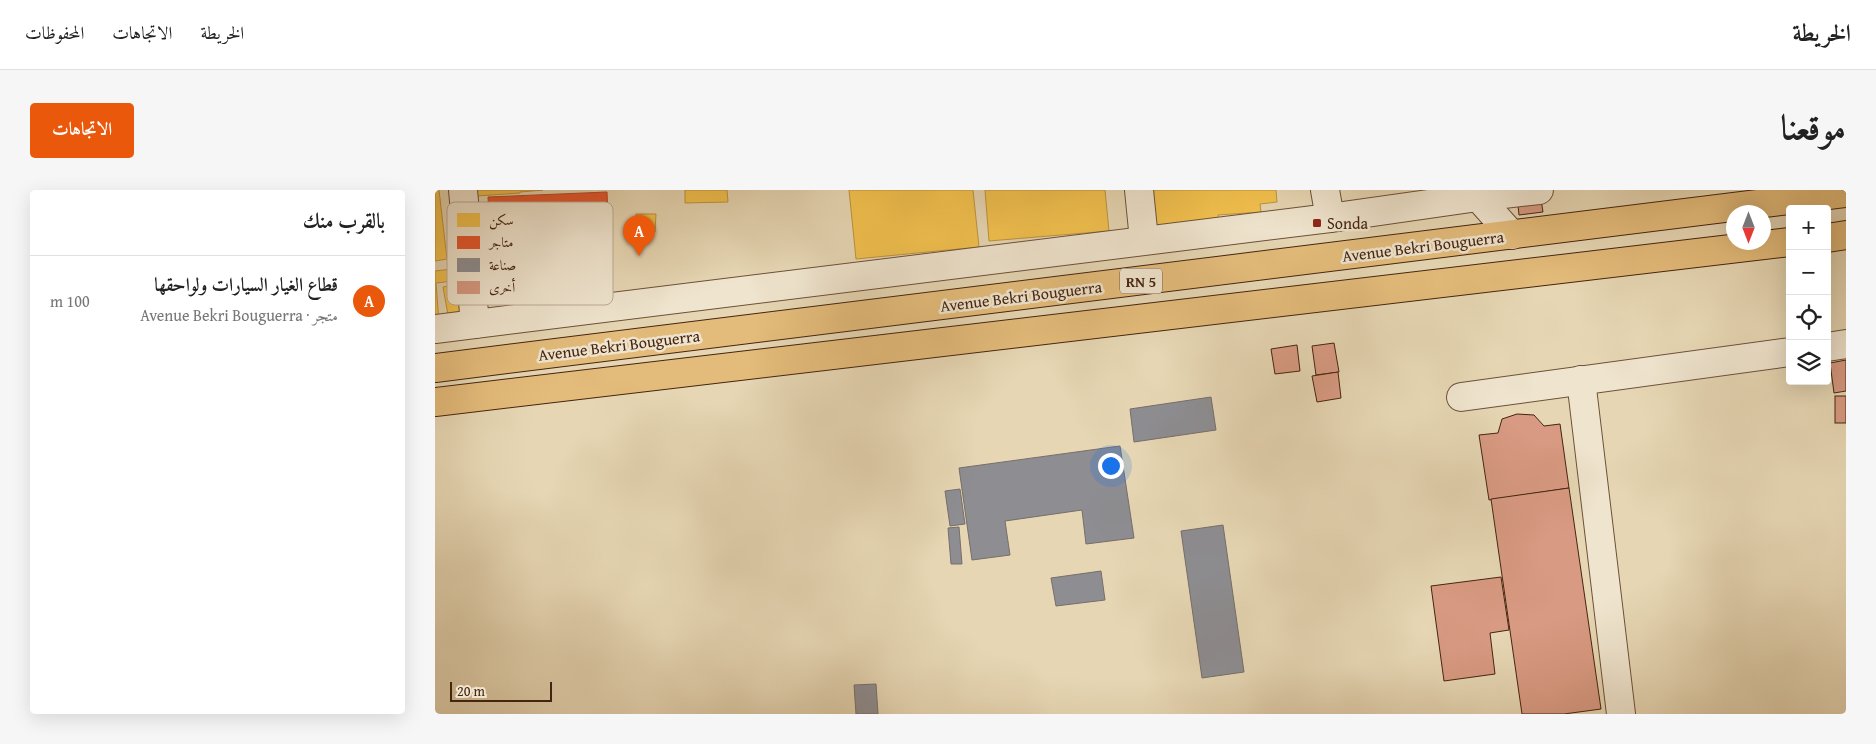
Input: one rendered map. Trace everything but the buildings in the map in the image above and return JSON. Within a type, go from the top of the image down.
[{"type":"highway","name":"Avenue Bekri Bouguerra","points":[[435,368],[1846,193]]},
{"type":"highway","points":[[1831,237],[1846,235]]},
{"type":"highway","name":"RN 5","points":[[435,402],[1786,242]]},
{"type":"street","points":[[1139,190],[1144,240]]},
{"type":"street","points":[[1325,190],[1330,218]]},
{"type":"street","points":[[435,329],[1330,218],[1477,193],[1539,190]]},
{"type":"street","points":[[1477,193],[1512,235]]},
{"type":"street","points":[[473,305],[475,324]]},
{"type":"street","points":[[1831,346],[1846,344]]},
{"type":"street","points":[[1461,397],[1786,353]]},
{"type":"street","points":[[1581,380],[1621,714]]},
{"type":"place","name":"Sonda","points":[[1317,223]]},
{"type":"place","name":"قطاع الغيار السيارات ولواحقها","points":[[639,256]]}]
